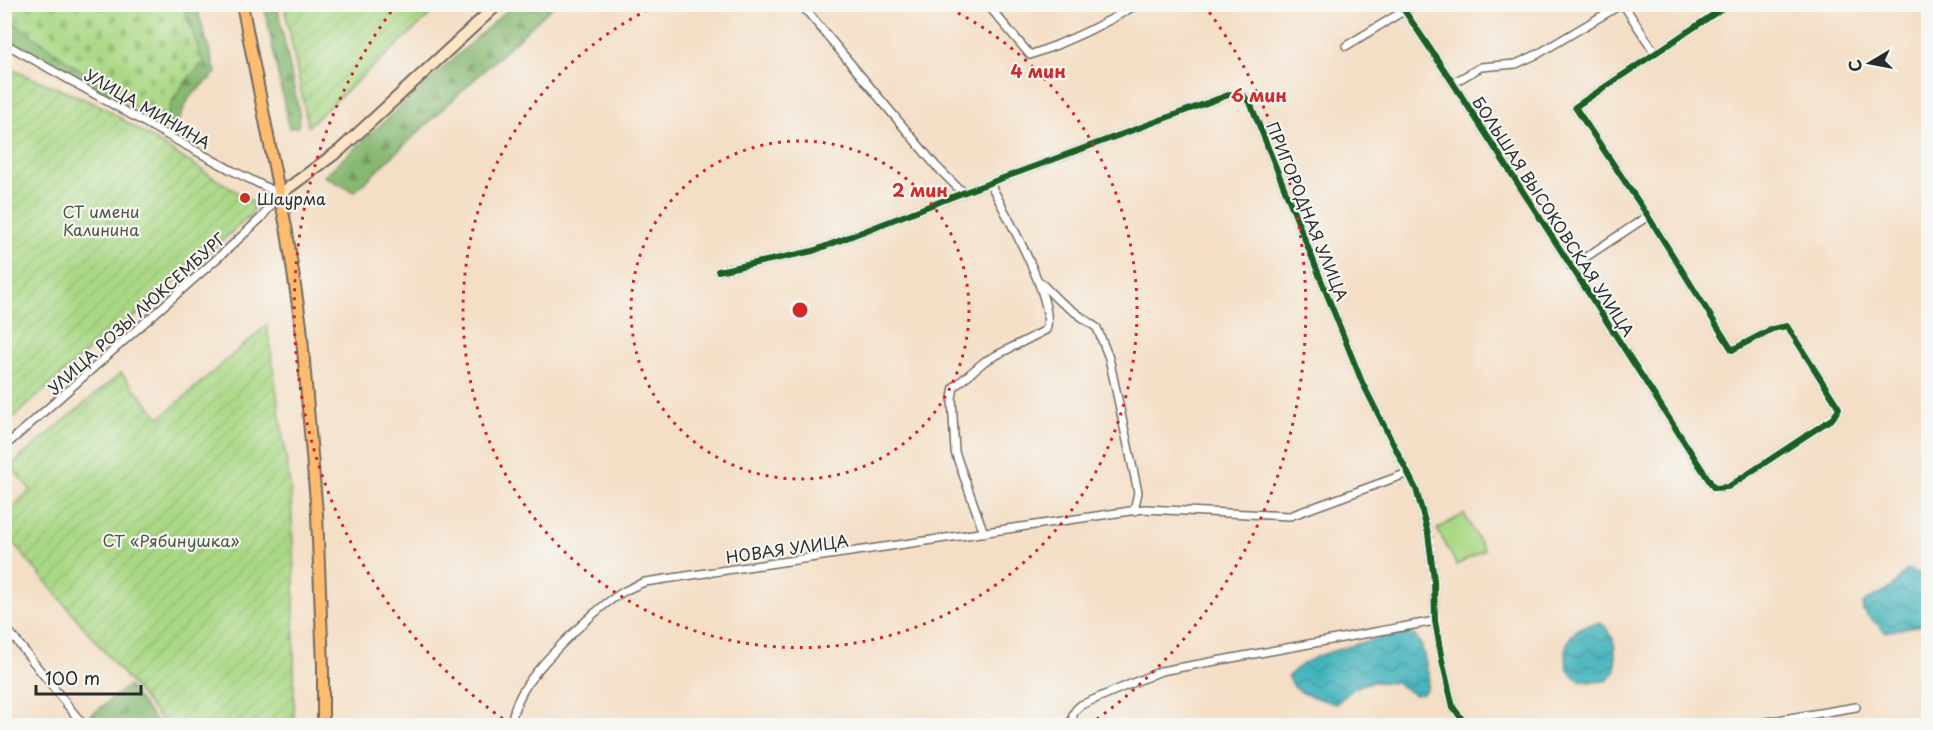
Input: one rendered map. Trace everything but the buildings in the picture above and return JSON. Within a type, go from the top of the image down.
[{"type":"main road","points":[[242,4],[280,194],[301,326],[314,474],[323,667],[323,726]]},
{"type":"street","points":[[280,194],[340,150],[498,4]]},
{"type":"street","points":[[801,4],[936,166],[957,188],[965,192]]},
{"type":"street","points":[[987,4],[1030,55],[1106,24],[1138,4]]},
{"type":"street","points":[[1346,46],[1402,8],[1415,4]]},
{"type":"street","points":[[1453,83],[1480,67],[1516,64],[1538,54],[1623,4],[1654,53]]},
{"type":"street","points":[[1571,267],[1648,216],[1575,107],[1729,4]]},
{"type":"street","name":"БОЛЬШАЯ ВЫСОКОВСКАЯ УЛИЦА","points":[[1402,8],[1453,83],[1714,488],[1728,487],[1833,418],[1839,408],[1787,326],[1772,329],[1732,350],[1648,216]]},
{"type":"street","name":"УЛИЦА МИНИНА","points":[[4,43],[174,140],[280,194]]},
{"type":"street","name":"ПРИГОРОДНАЯ УЛИЦА","points":[[718,272],[813,251],[1231,94],[1244,96],[1251,105],[1362,382],[1416,489],[1428,533],[1434,580],[1435,621],[1453,707],[1467,726]]},
{"type":"street","points":[[984,532],[955,452],[952,398],[954,387],[985,361],[1046,330],[1048,322],[1042,291],[1037,279],[990,183]]},
{"type":"street","name":"УЛИЦА РОЗЫ ЛЮКСЕМБУРГ","points":[[4,447],[229,248],[261,218],[280,194]]},
{"type":"street","points":[[1037,279],[1058,300],[1097,328],[1109,358],[1137,492],[1134,511]]},
{"type":"street","name":"НОВАЯ УЛИЦА","points":[[511,726],[512,713],[525,688],[553,655],[607,603],[645,582],[1144,509],[1290,516],[1408,473]]},
{"type":"street","points":[[1074,726],[1072,718],[1075,710],[1081,705],[1161,671],[1435,621]]},
{"type":"street","points":[[4,625],[84,726]]},
{"type":"street","points":[[1742,726],[1856,708]]},
{"type":"green space","points":[[5,4],[183,5],[203,62],[173,100],[167,118],[167,128],[121,99],[5,16]]},
{"type":"green space","points":[[284,4],[441,5],[308,126]]},
{"type":"green space","points":[[183,5],[196,5],[216,73],[189,98],[175,128],[167,128],[167,118],[173,100],[203,62]]},
{"type":"green space","points":[[264,5],[277,5],[300,117],[298,127],[289,128]]},
{"type":"green space","points":[[513,5],[554,5],[354,192],[324,176]]},
{"type":"green space","points":[[5,16],[121,99],[123,107],[5,42]]},
{"type":"green space","name":"СТ имени Калинина","points":[[5,67],[101,106],[254,203],[252,214],[125,325],[114,328],[5,425]]},
{"type":"green space","name":"СТ «Рябинушка»","points":[[267,325],[291,493],[294,575],[294,725],[165,725],[5,533],[5,513],[31,490],[10,466],[121,373],[160,418]]},
{"type":"green space","points":[[1464,514],[1484,550],[1457,565],[1437,529]]},
{"type":"green space","points":[[128,686],[159,725],[91,725],[86,719]]},
{"type":"water","points":[[1908,569],[1916,573],[1928,571],[1928,624],[1885,632],[1863,611],[1863,604],[1895,585]]},
{"type":"water","points":[[1601,623],[1613,639],[1615,672],[1607,681],[1583,681],[1576,678],[1567,667],[1565,652],[1567,644],[1570,637],[1581,628]]},
{"type":"water","points":[[1410,629],[1422,646],[1429,678],[1427,689],[1423,693],[1415,695],[1396,683],[1373,682],[1353,689],[1336,704],[1301,692],[1288,677],[1304,663],[1323,654]]},
{"type":"cycle path","points":[[1400,4],[1714,488],[1728,487],[1833,418],[1839,408],[1787,326],[1772,329],[1732,350],[1648,216],[1575,107],[1729,4]]},
{"type":"cycle path","points":[[718,271],[813,251],[1231,94],[1244,96],[1251,105],[1362,382],[1416,489],[1428,533],[1434,580],[1435,621],[1442,660],[1453,707],[1467,726]]},
{"type":"place","name":"Шаурма","points":[[245,198]]}]
